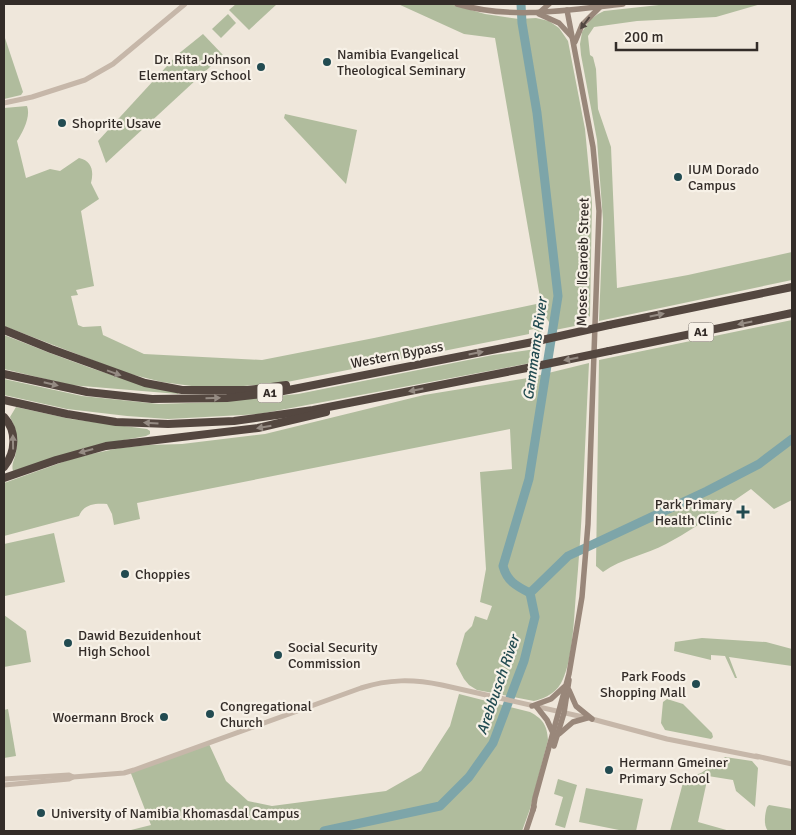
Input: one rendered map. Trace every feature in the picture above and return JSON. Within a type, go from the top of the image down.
[{"type":"highway","name":"Western Bypass","points":[[4,374],[87,392],[152,399],[227,398],[273,393],[533,342],[792,287]]},
{"type":"highway","name":"A1","points":[[4,400],[67,414],[116,422],[168,424],[273,417],[532,367],[792,313]]},
{"type":"highway","points":[[4,330],[122,376],[145,383],[182,390],[248,390],[335,380]]},
{"type":"highway","points":[[4,478],[56,460],[106,446],[258,428],[396,394]]},
{"type":"highway","points":[[4,417],[12,429],[14,442],[10,457],[4,467]]},
{"type":"main road","points":[[457,4],[476,9],[512,13],[538,12],[567,7],[623,4]]},
{"type":"main road","points":[[538,12],[549,4]]},
{"type":"main road","points":[[587,4],[602,6]]},
{"type":"main road","points":[[538,12],[559,23],[574,41],[582,25],[602,6]]},
{"type":"main road","name":"Moses ǁGaroëb Street","points":[[567,7],[593,147],[598,211],[588,524],[582,597],[567,687]]},
{"type":"main road","points":[[555,735],[547,720],[534,706],[551,699],[567,687]]},
{"type":"main road","points":[[526,831],[539,798],[567,687]]},
{"type":"main road","points":[[567,687],[576,706],[589,719]]},
{"type":"main road","points":[[555,735],[573,722],[589,719]]},
{"type":"street","points":[[4,103],[32,97],[85,80],[113,64],[185,4]]},
{"type":"street","points":[[4,785],[124,773],[381,682],[416,680],[792,764]]},
{"type":"street","points":[[4,779],[69,775],[73,777]]},
{"type":"green space","points":[[236,4],[277,4],[249,30],[229,10]]},
{"type":"green space","points":[[398,4],[450,4],[485,14],[519,19],[536,18],[549,21],[559,28],[568,41],[585,129],[592,203],[590,316],[580,325],[550,331],[549,322],[544,314],[542,332],[538,334],[534,329],[529,330],[529,334],[282,383],[231,387],[199,387],[162,382],[126,373],[4,326],[4,108],[27,106],[27,119],[17,141],[26,178],[50,169],[60,171],[79,158],[83,159],[91,167],[91,183],[99,199],[81,211],[94,286],[76,290],[78,295],[71,296],[78,325],[83,327],[101,326],[103,335],[144,354],[262,360],[541,303],[495,38],[464,34]]},
{"type":"green space","points":[[668,4],[761,4],[716,17],[637,21],[594,27],[588,36],[590,55],[593,57],[596,69],[598,109],[611,147],[617,288],[688,275],[792,252],[792,280],[599,321],[603,220],[597,140],[581,55],[582,32],[590,20],[604,11]]},
{"type":"green space","points":[[228,14],[236,23],[221,38],[212,29]]},
{"type":"green space","points":[[203,34],[223,55],[106,163],[98,141],[177,55]]},
{"type":"green space","points":[[4,35],[23,92],[21,95],[4,99]]},
{"type":"green space","points":[[285,114],[357,130],[346,184],[284,118]]},
{"type":"green space","points":[[792,320],[792,500],[774,509],[751,489],[677,538],[658,548],[618,563],[603,572],[596,566],[599,360]]},
{"type":"green space","points":[[4,335],[112,375],[179,392],[178,394],[70,385],[4,369]]},
{"type":"green space","points":[[536,349],[536,362],[259,414],[168,419],[127,416],[67,409],[4,395],[4,379],[82,396],[159,404],[216,402],[298,394],[493,355]]},
{"type":"green space","points":[[589,363],[580,535],[571,648],[561,684],[551,694],[538,700],[534,701],[477,690],[464,679],[456,664],[465,633],[472,626],[475,616],[487,620],[492,606],[480,602],[486,569],[480,472],[512,469],[510,429],[137,503],[140,519],[114,525],[112,514],[107,504],[94,504],[84,509],[79,516],[4,536],[4,483],[77,457],[120,448],[182,444],[265,434],[424,395],[528,378]]},
{"type":"green space","points":[[16,407],[71,419],[147,429],[150,431],[150,434],[97,445],[13,471],[12,466],[17,448],[17,439],[10,417]]},
{"type":"green space","points":[[54,533],[65,582],[5,596],[4,544]]},
{"type":"green space","points":[[4,615],[26,631],[31,662],[4,667]]},
{"type":"green space","points":[[702,638],[766,642],[792,649],[792,666],[729,657],[737,678],[735,678],[725,656],[711,655],[711,660],[674,651],[675,642]]},
{"type":"green space","points":[[459,694],[530,712],[541,720],[547,730],[548,740],[530,809],[522,831],[127,831],[151,825],[130,771],[209,744],[226,781],[248,801],[272,806],[386,791],[421,771],[450,726]]},
{"type":"green space","points":[[667,699],[683,704],[712,733],[713,737],[711,739],[665,730],[661,723],[663,702]]},
{"type":"green space","points":[[8,709],[16,756],[4,758],[4,710]]},
{"type":"green space","points":[[725,757],[752,761],[758,768],[755,807],[736,791],[733,780],[708,776],[698,822],[730,831],[670,831],[684,779],[701,773]]},
{"type":"green space","points":[[558,779],[577,785],[565,828],[555,825],[563,797],[554,794]]},
{"type":"green space","points":[[586,788],[643,799],[636,831],[624,831],[579,822]]},
{"type":"green space","points":[[769,805],[792,809],[792,831],[768,831],[765,826],[765,819]]},
{"type":"waterway","name":"Gammams River","points":[[521,4],[522,23],[537,113],[558,296],[529,479],[503,566],[507,576],[513,583],[530,593]]},
{"type":"waterway","name":"Arebbusch River","points":[[324,831],[440,806],[469,777],[493,743],[524,661],[535,617],[530,593],[568,556],[707,491],[759,464],[792,439]]},
{"type":"place","name":"Namibia Evangelical Theological Seminary","points":[[327,62]]},
{"type":"place","name":"Dr. Rita Johnson Elementary School","points":[[261,67]]},
{"type":"place","name":"Shoprite Usave","points":[[62,123]]},
{"type":"place","name":"IUM Dorado Campus","points":[[678,177]]},
{"type":"place","name":"Park Primary Health Clinic","points":[[743,512]]},
{"type":"place","name":"Choppies","points":[[125,574]]},
{"type":"place","name":"Dawid Bezuidenhout High School","points":[[68,643]]},
{"type":"place","name":"Social Security Commission","points":[[278,655]]},
{"type":"place","name":"Park Foods Shopping Mall","points":[[696,684]]},
{"type":"place","name":"Congregational Church","points":[[210,714]]},
{"type":"place","name":"Woermann Brock","points":[[164,717]]},
{"type":"place","name":"Hermann Gmeiner Primary School","points":[[609,770]]},
{"type":"place","name":"University of Namibia Khomasdal Campus","points":[[41,813]]}]
